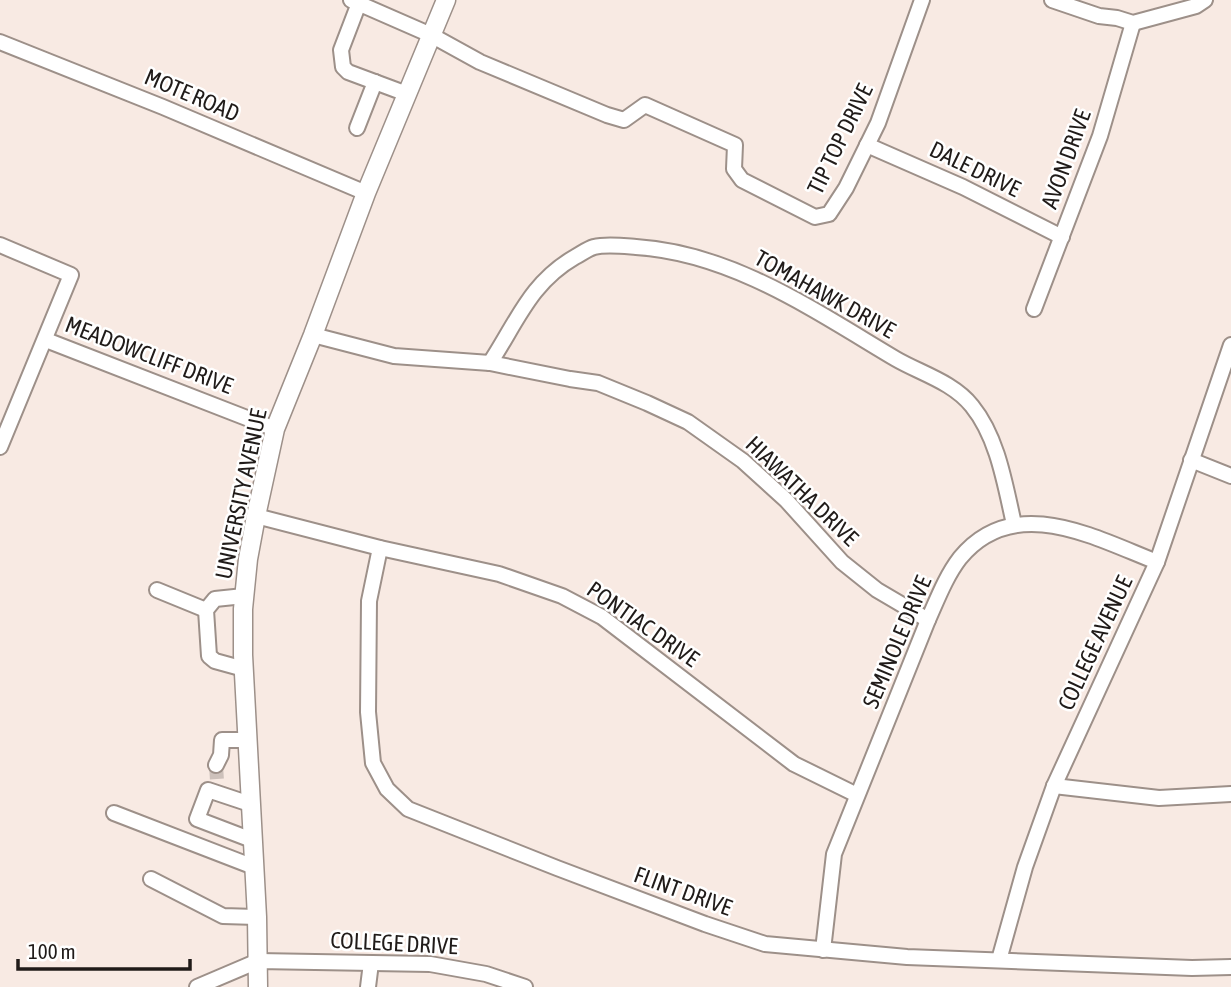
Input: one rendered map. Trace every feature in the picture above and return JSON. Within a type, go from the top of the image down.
[{"type":"main road","name":"UNIVERSITY AVENUE","points":[[258,987],[244,669],[244,596],[256,516],[275,429],[366,193],[446,0]]},
{"type":"street","name":"TIP TOP DRIVE","points":[[432,35],[480,62],[607,115],[624,120],[645,105],[735,145],[734,169],[742,180],[816,217],[829,214],[846,188],[878,123],[922,0]]},
{"type":"street","points":[[1052,0],[1099,16],[1133,23],[1196,6],[1205,0]]},
{"type":"street","points":[[407,94],[348,72],[343,67],[341,50],[355,2],[432,35]]},
{"type":"street","name":"AVON DRIVE","points":[[1034,309],[1100,136],[1133,23]]},
{"type":"street","name":"MOTE ROAD","points":[[0,42],[366,193]]},
{"type":"street","points":[[357,128],[375,82]]},
{"type":"street","name":"DALE DRIVE","points":[[867,145],[963,187],[1062,237]]},
{"type":"street","points":[[0,245],[71,275],[0,447]]},
{"type":"street","name":"TOMAHAWK DRIVE","points":[[490,363],[526,300],[562,265],[593,247],[661,248],[692,256],[742,273],[793,297],[897,360],[929,375],[971,404],[994,448],[1014,524]]},
{"type":"street","name":"HIAWATHA DRIVE","points":[[313,335],[394,356],[490,363],[598,383],[688,422],[743,461],[786,500],[842,562],[877,590],[928,620]]},
{"type":"street","name":"MEADOWCLIFF DRIVE","points":[[46,340],[275,429]]},
{"type":"street","name":"COLLEGE AVENUE","points":[[999,960],[1025,867],[1054,786],[1157,562],[1231,345]]},
{"type":"street","points":[[1191,460],[1231,477]]},
{"type":"street","name":"PONTIAC DRIVE","points":[[256,516],[380,548],[499,574],[572,601],[602,617],[793,764],[857,795]]},
{"type":"street","name":"SEMINOLE DRIVE","points":[[823,950],[834,855],[928,620],[960,558],[984,538],[1014,524],[1049,524],[1076,531],[1157,562]]},
{"type":"street","name":"FLINT DRIVE","points":[[380,548],[369,601],[368,712],[373,763],[379,777],[397,800],[408,809],[705,924],[765,944],[906,957],[1192,968],[1231,967]]},
{"type":"street","points":[[158,590],[206,610]]},
{"type":"street","points":[[244,596],[215,599],[206,610],[209,656],[215,661],[244,669]]},
{"type":"street","points":[[221,762],[222,740],[248,740]]},
{"type":"street","points":[[250,804],[222,786],[208,790],[197,819],[252,840]]},
{"type":"street","points":[[1054,786],[1159,798],[1231,794]]},
{"type":"street","points":[[114,813],[254,867]]},
{"type":"street","points":[[151,879],[223,916],[257,917]]},
{"type":"street","points":[[197,987],[258,961]]},
{"type":"street","name":"COLLEGE DRIVE","points":[[258,961],[430,964],[458,967],[525,987]]},
{"type":"street","points":[[368,987],[371,963]]},
{"type":"tunnel","points":[[216,765],[217,781]]}]
